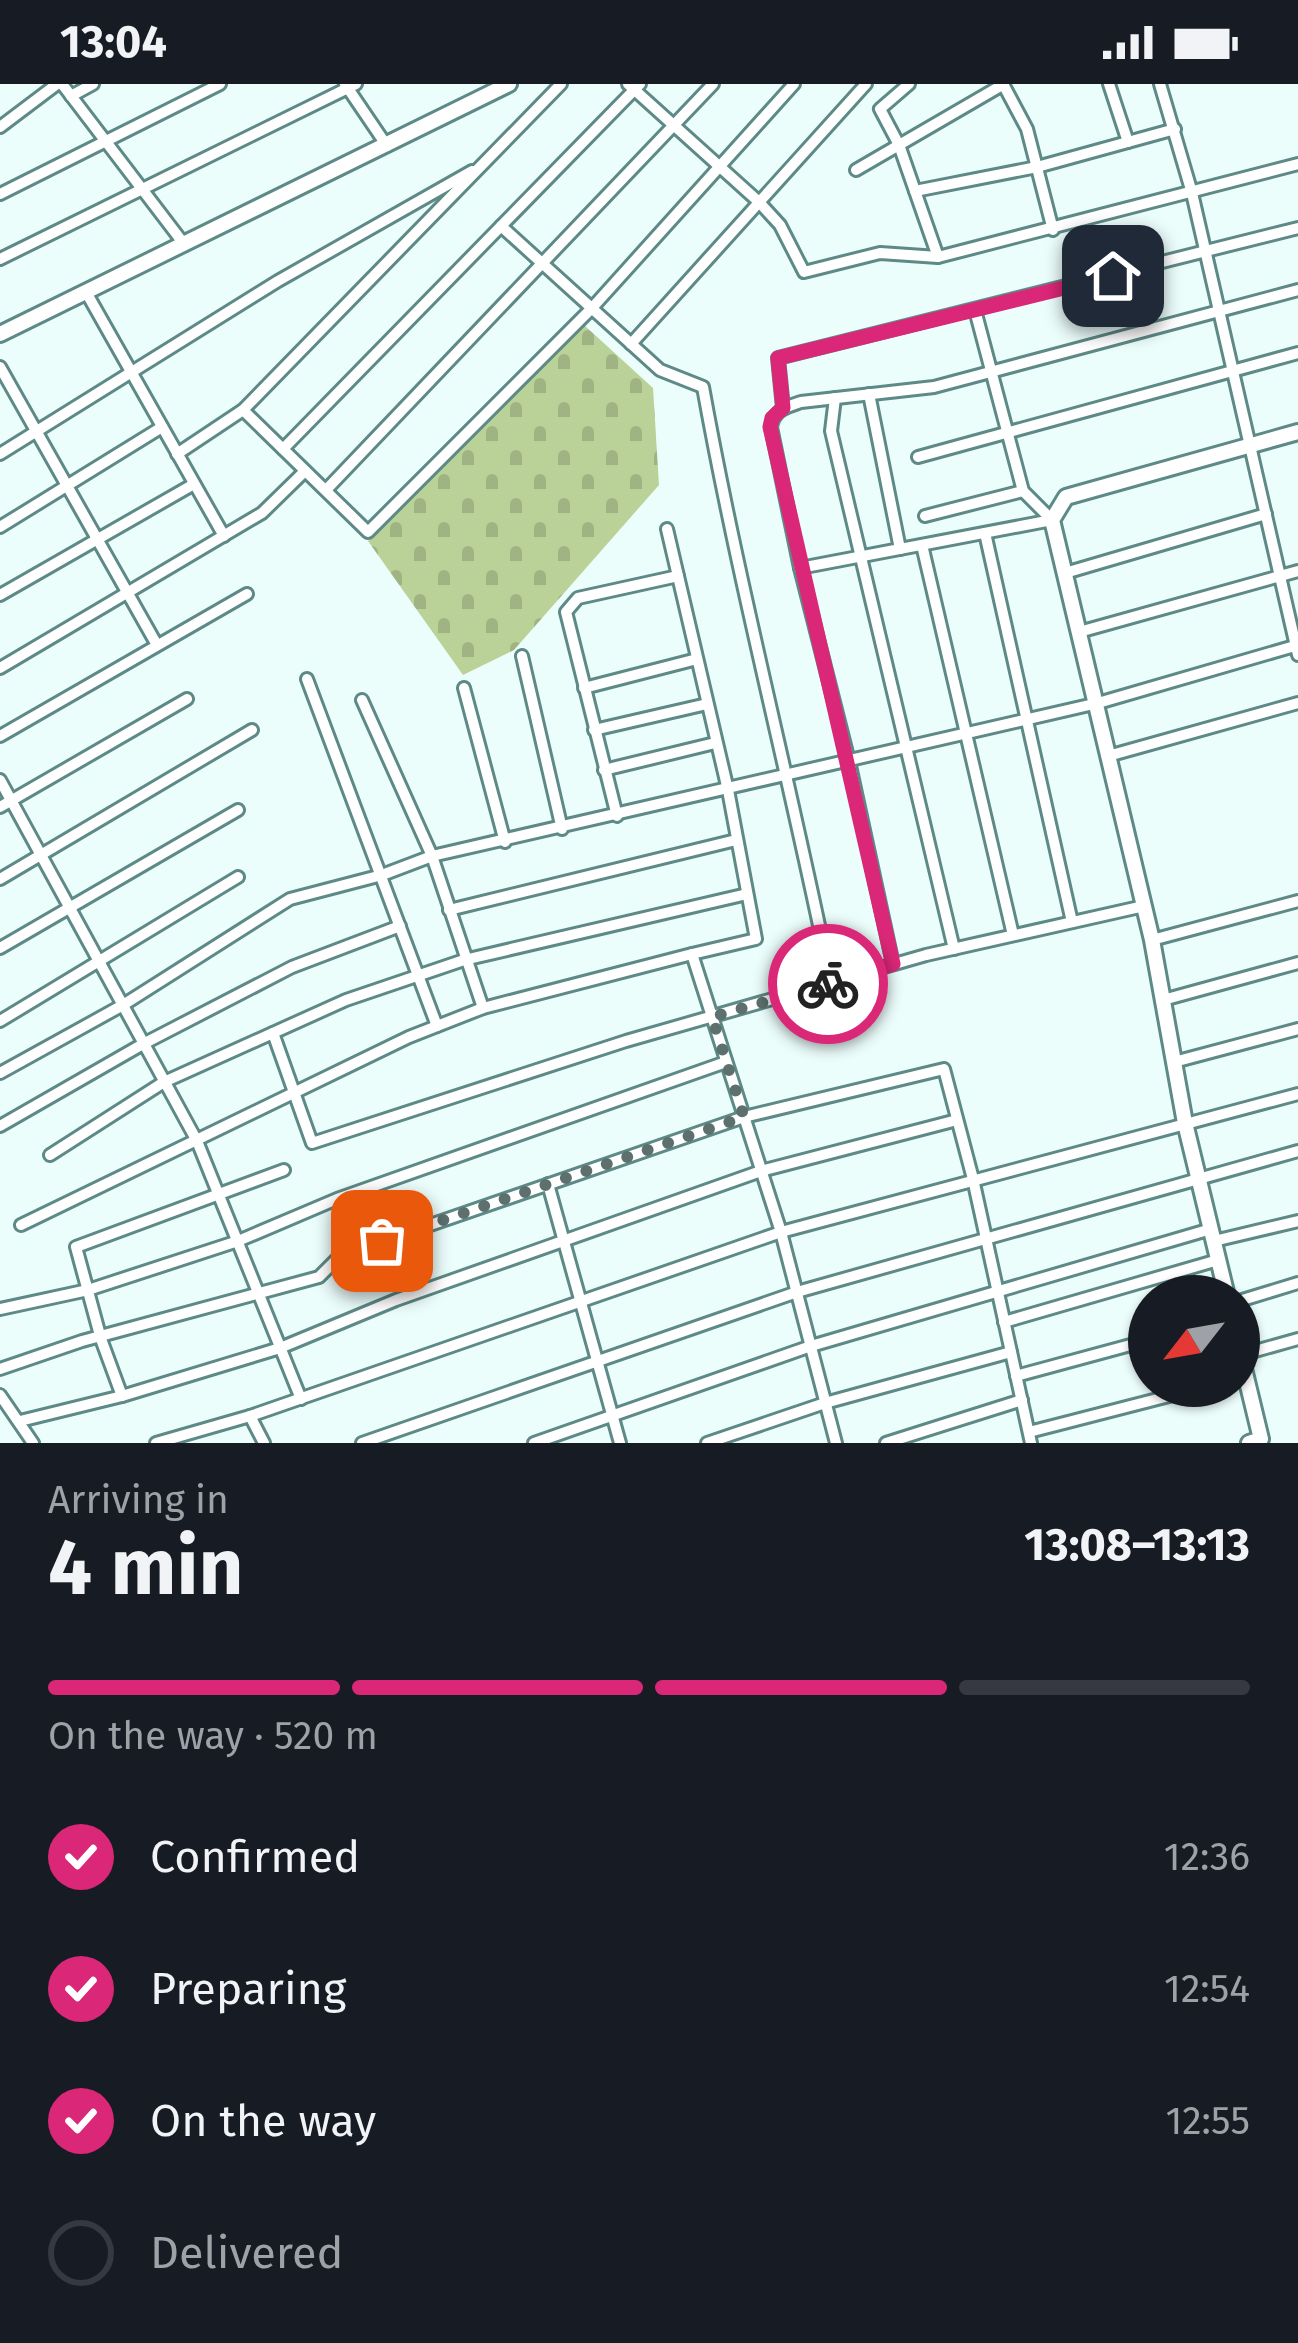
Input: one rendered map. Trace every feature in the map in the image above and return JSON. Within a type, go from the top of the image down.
[{"type":"street","points":[[0,127],[60,84],[184,244]]},
{"type":"street","points":[[71,96],[93,84]]},
{"type":"street","points":[[0,194],[220,84]]},
{"type":"street","points":[[0,334],[509,84]]},
{"type":"street","points":[[177,454],[243,410],[561,84]]},
{"type":"street","points":[[326,490],[713,84]]},
{"type":"street","points":[[243,410],[368,532],[592,308],[794,84]]},
{"type":"street","points":[[631,344],[866,84]]},
{"type":"street","points":[[909,84],[880,109],[899,145],[938,257]]},
{"type":"street","points":[[856,170],[1003,84],[1027,129],[1053,230]]},
{"type":"street","points":[[1109,84],[1128,142]]},
{"type":"street","points":[[0,1073],[123,1005],[290,898],[432,856],[1098,703],[1297,649],[1192,193],[1160,84]]},
{"type":"street","points":[[0,259],[350,86],[387,146]]},
{"type":"street","points":[[283,448],[634,86],[759,202],[780,225],[804,272],[880,253],[938,257],[1298,164]]},
{"type":"street","points":[[915,191],[1037,167],[1175,129]]},
{"type":"street","points":[[0,454],[278,281],[472,171]]},
{"type":"street","points":[[501,226],[660,370],[703,387],[725,509],[789,776],[831,983]]},
{"type":"street","points":[[783,408],[778,358],[1298,228]]},
{"type":"street","points":[[893,964],[800,568],[770,427],[772,418],[800,402],[934,387],[1298,290]]},
{"type":"street","points":[[86,292],[224,536]]},
{"type":"street","points":[[974,310],[1024,491],[1052,520],[1152,940],[1185,1123],[1222,1275]]},
{"type":"street","points":[[918,457],[1298,353]]},
{"type":"street","points":[[0,367],[157,645]]},
{"type":"street","points":[[868,394],[900,549]]},
{"type":"street","points":[[835,398],[831,431],[954,949]]},
{"type":"street","points":[[0,527],[162,427]]},
{"type":"street","points":[[800,568],[1052,520],[1066,497],[1298,432]]},
{"type":"street","points":[[0,668],[262,513],[305,471]]},
{"type":"street","points":[[0,595],[194,484]]},
{"type":"street","points":[[925,516],[1024,491]]},
{"type":"street","points":[[1065,572],[1266,514]]},
{"type":"street","points":[[21,1226],[483,1008],[756,939],[728,790],[667,529]]},
{"type":"street","points":[[985,533],[1072,922]]},
{"type":"street","points":[[922,545],[1013,935]]},
{"type":"street","points":[[1079,632],[1298,571]]},
{"type":"street","points":[[617,816],[566,612],[578,598],[678,575]]},
{"type":"street","points":[[0,736],[247,594]]},
{"type":"street","points":[[522,656],[562,829]]},
{"type":"street","points":[[584,688],[697,659]]},
{"type":"street","points":[[308,680],[437,1026]]},
{"type":"street","points":[[464,688],[506,842]]},
{"type":"street","points":[[5,803],[187,699]]},
{"type":"street","points":[[362,700],[432,856],[483,1008]]},
{"type":"street","points":[[594,730],[706,704]]},
{"type":"street","points":[[1108,756],[1298,704]]},
{"type":"street","points":[[0,879],[252,730]]},
{"type":"street","points":[[604,770],[716,743]]},
{"type":"street","points":[[0,779],[5,803],[40,855],[197,1141],[301,1399]]},
{"type":"street","points":[[0,948],[238,810]]},
{"type":"street","points":[[449,910],[736,840]]},
{"type":"street","points":[[0,1021],[238,877]]},
{"type":"street","points":[[50,1155],[164,1082],[346,1000],[464,960],[747,894]]},
{"type":"street","points":[[1152,940],[1298,901]]},
{"type":"street","points":[[273,1033],[312,1143],[626,1041],[893,964],[1144,906]]},
{"type":"street","points":[[0,1126],[142,1044],[292,968],[400,926]]},
{"type":"street","points":[[692,954],[781,1232],[836,1443]]},
{"type":"street","points":[[1163,1000],[1298,963]]},
{"type":"street","points":[[1174,1062],[1298,1029]]},
{"type":"street","points":[[0,1309],[88,1290],[238,1241],[337,1199],[726,1062]]},
{"type":"street","points":[[0,1369],[82,1341],[319,1277],[340,1256],[744,1117],[944,1069],[1030,1437],[1135,1407]]},
{"type":"street","points":[[156,1443],[301,1399],[781,1232],[1298,1094]]},
{"type":"street","points":[[20,1421],[280,1348],[396,1300],[761,1171],[957,1120]]},
{"type":"street","points":[[362,1443],[797,1292],[1298,1151]]},
{"type":"street","points":[[122,1396],[76,1247],[284,1170]]},
{"type":"street","points":[[548,1184],[620,1443]]},
{"type":"street","points":[[534,1443],[811,1346],[998,1291],[1212,1235],[1298,1221]]},
{"type":"street","points":[[1004,1322],[1218,1261]]},
{"type":"street","points":[[1260,1294],[1298,1283]]},
{"type":"street","points":[[1260,1348],[1298,1339]]},
{"type":"street","points":[[1016,1376],[1128,1346]]},
{"type":"street","points":[[707,1443],[825,1403],[1011,1352]]},
{"type":"street","points":[[0,1394],[33,1443]]},
{"type":"street","points":[[886,1443],[1022,1400]]},
{"type":"street","points":[[1249,1407],[1257,1442]]},
{"type":"street","points":[[250,1416],[264,1443]]},
{"type":"green space","points":[[584,325],[653,388],[659,485],[514,650],[463,675],[368,541]]},
{"type":"way so far","points":[[382,1241],[744,1117],[712,1017],[828,984]]},
{"type":"route","points":[[828,984],[893,964],[770,427],[783,408],[778,358],[1113,276]]}]
